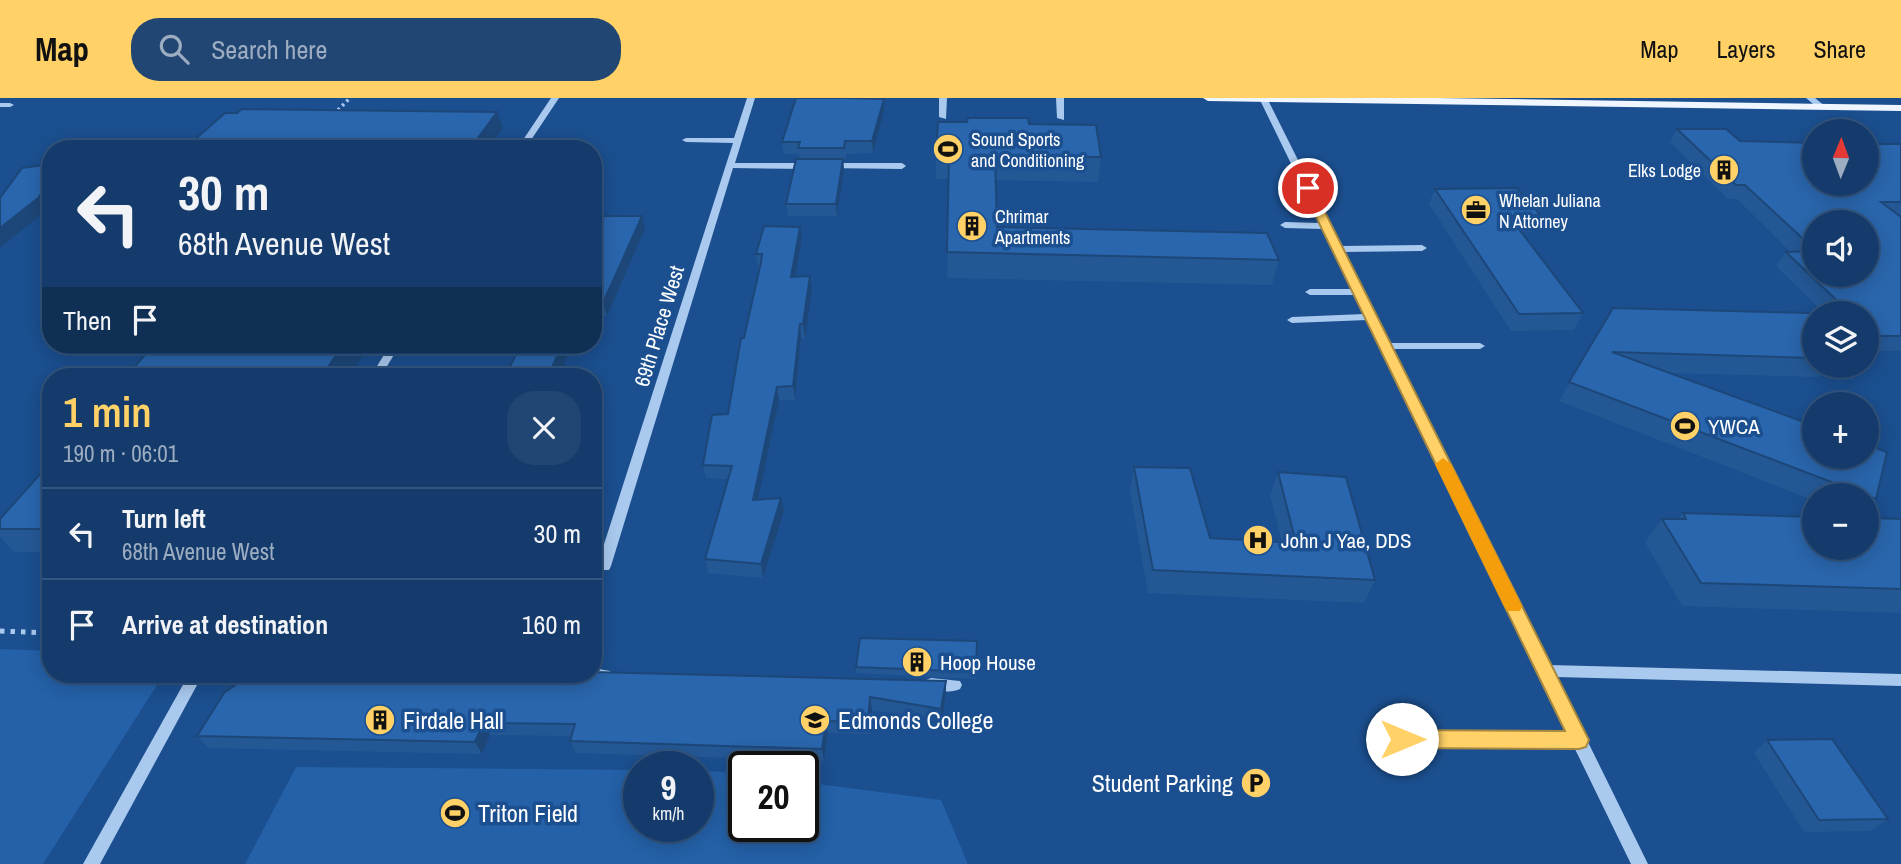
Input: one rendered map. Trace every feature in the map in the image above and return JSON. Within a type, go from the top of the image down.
[{"type":"main road","points":[[1208,98],[1602,101],[1901,108]]},
{"type":"street","points":[[527,140],[555,98]]},
{"type":"street","name":"69th Place West","points":[[604,566],[751,98]]},
{"type":"street","points":[[1059,98],[1061,118]]},
{"type":"street","points":[[1810,98],[1822,107]]},
{"type":"street","points":[[1264,99],[1640,864]]},
{"type":"street","points":[[686,140],[737,141]]},
{"type":"street","points":[[730,165],[902,166]]},
{"type":"street","points":[[1285,225],[1326,226]]},
{"type":"street","points":[[1337,249],[1422,248]]},
{"type":"street","points":[[1310,292],[1358,292]]},
{"type":"street","points":[[1292,320],[1371,317]]},
{"type":"street","points":[[1545,671],[1901,680]]},
{"type":"street","points":[[602,675],[620,675]]},
{"type":"street","points":[[91,864],[191,683]]},
{"type":"street","points":[[913,683],[955,685]]},
{"type":"street","points":[[1402,739],[1579,740]]},
{"type":"lane","points":[[943,98],[943,117]]},
{"type":"lane","points":[[0,105],[10,105]]},
{"type":"lane","points":[[1385,346],[1480,346]]},
{"type":"path","points":[[338,110],[350,98]]},
{"type":"path","points":[[0,631],[42,633]]},
{"type":"shaded area","points":[[0,649],[42,651],[42,683],[158,683],[43,864],[0,864]]},
{"type":"shaded area","name":"Triton Field","points":[[296,767],[623,770],[623,842],[714,842],[714,771],[728,773],[728,842],[819,842],[819,784],[941,800],[968,864],[245,864]]},
{"type":"building","points":[[796,98],[884,99],[872,141],[845,141],[844,148],[798,148],[800,142],[782,142]]},
{"type":"building","points":[[242,109],[497,112],[476,140],[194,140],[225,113],[237,113]]},
{"type":"building","points":[[968,118],[1028,118],[1029,124],[1096,125],[1101,157],[995,156],[997,227],[1267,233],[1279,260],[947,252],[949,155],[936,155],[938,122],[967,122]]},
{"type":"building","points":[[1677,129],[1726,129],[1740,141],[1802,143],[1802,196],[1880,196],[1880,144],[1901,144],[1901,202],[1881,202],[1901,217],[1901,336],[1879,336],[1879,301],[1837,301],[1823,287],[1879,287],[1879,210],[1802,210],[1802,238],[1745,185],[1736,185]]},
{"type":"building","points":[[796,159],[843,159],[836,204],[786,204]]},
{"type":"building","points":[[42,165],[42,192],[0,228],[0,198],[22,168]]},
{"type":"building","points":[[1517,188],[1540,215],[1509,216],[1583,313],[1519,314],[1435,189]]},
{"type":"building","points":[[604,216],[642,216],[603,303],[602,303]]},
{"type":"building","points":[[764,226],[800,227],[791,277],[810,276],[803,324],[800,324],[793,386],[777,387],[753,500],[781,498],[761,564],[705,559],[732,466],[703,465],[712,415],[728,414],[741,338],[744,338],[761,262],[762,254],[756,254]]},
{"type":"building","points":[[1802,251],[1802,267],[1786,252]]},
{"type":"building","points":[[1613,308],[1802,313],[1802,358],[1612,352],[1802,421],[1802,469],[1879,469],[1879,449],[1887,452],[1879,486],[1879,483],[1834,483],[1569,382]]},
{"type":"building","points":[[146,354],[337,354],[327,368],[133,368]]},
{"type":"building","points":[[516,354],[558,354],[552,368],[509,368]]},
{"type":"building","points":[[1134,467],[1190,468],[1210,538],[1296,543],[1278,472],[1346,477],[1375,580],[1153,570]]},
{"type":"building","points":[[42,472],[42,529],[0,529],[0,519]]},
{"type":"building","points":[[1683,513],[1802,517],[1802,560],[1879,560],[1879,518],[1901,519],[1901,589],[1701,583],[1662,519],[1686,519]]},
{"type":"building","name":"Hoop House","points":[[860,638],[977,641],[976,672],[856,667]]},
{"type":"building","points":[[602,672],[946,681],[941,709],[870,697],[868,722],[826,721],[822,749],[570,741],[575,724],[483,723],[475,742],[197,736],[224,693],[238,683],[602,683]]},
{"type":"building","points":[[1832,739],[1888,819],[1819,820],[1767,740]]},
{"type":"slow traffic","points":[[1443,464],[1513,606]]},
{"type":"place","name":"Sound Sports and Conditioning","points":[[948,149]]},
{"type":"place","name":"Elks Lodge","points":[[1724,170]]},
{"type":"place","name":"Whelan Juliana N Attorney","points":[[1476,210]]},
{"type":"place","name":"Chrimar Apartments","points":[[972,226]]},
{"type":"place","name":"YWCA","points":[[1685,426]]},
{"type":"place","name":"John J Yae, DDS","points":[[1258,540]]},
{"type":"place","name":"Hoop House","points":[[917,662]]},
{"type":"place","name":"Firdale Hall","points":[[380,720]]},
{"type":"place","name":"Edmonds College","points":[[815,720]]},
{"type":"place","name":"Student Parking","points":[[1256,783]]},
{"type":"place","name":"Triton Field","points":[[455,813]]},
{"type":"route","points":[[1308,188],[1579,740],[1402,739]]}]
